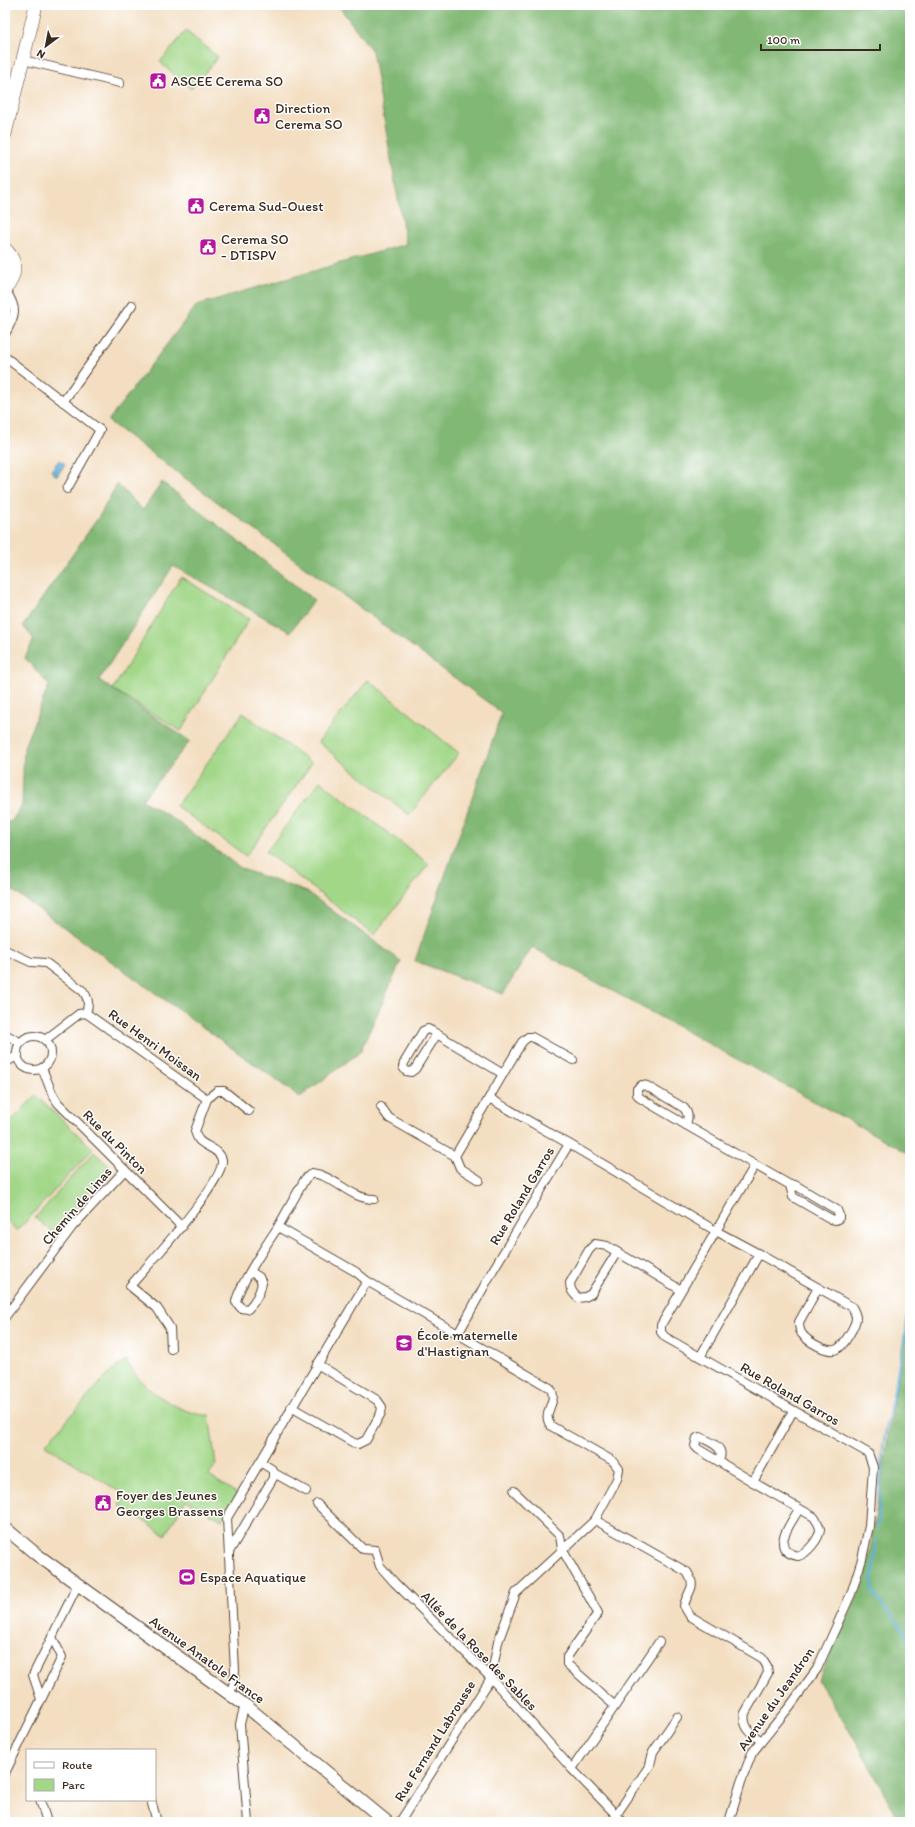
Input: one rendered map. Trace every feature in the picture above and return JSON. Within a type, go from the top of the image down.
[{"type":"main road","points":[[5,134],[36,5]]},
{"type":"main road","points":[[5,249],[11,256],[14,265],[14,274],[11,282],[5,289]]},
{"type":"street","points":[[23,60],[120,83]]},
{"type":"street","points":[[5,289],[12,300],[15,310],[13,319],[5,334]]},
{"type":"street","points":[[63,402],[132,305]]},
{"type":"street","points":[[5,357],[100,430],[67,489]]},
{"type":"street","name":"Rue Henri Moissan","points":[[5,950],[31,962],[46,963],[83,991],[87,996],[89,1004],[86,1013]]},
{"type":"street","name":"Rue Henri Moissan","points":[[45,1040],[79,1014],[86,1013],[207,1099]]},
{"type":"street","points":[[437,1034],[415,1069],[411,1072],[406,1072],[403,1067],[404,1063],[423,1031],[428,1029],[437,1034],[503,1074]]},
{"type":"street","points":[[5,1034],[21,1043]]},
{"type":"street","points":[[5,1063],[18,1054],[21,1043],[30,1037],[45,1040],[49,1045],[51,1056],[50,1061],[42,1068],[33,1070],[24,1066],[18,1054]]},
{"type":"street","points":[[455,1156],[522,1042],[528,1037],[532,1037],[573,1060]]},
{"type":"street","name":"Rue du Pinton","points":[[42,1068],[58,1103],[182,1227]]},
{"type":"street","points":[[686,1125],[688,1112],[684,1108],[647,1086],[642,1085],[637,1089],[637,1094],[640,1098],[686,1125],[790,1185],[795,1185],[837,1210],[839,1218],[836,1220],[831,1219],[793,1197],[790,1185]]},
{"type":"street","name":"Rue Henri Moissan","points":[[171,1350],[170,1328],[157,1308],[130,1286],[182,1227],[220,1172],[222,1160],[218,1153],[199,1140],[196,1132],[207,1099],[217,1091],[224,1091],[249,1111]]},
{"type":"street","points":[[490,1098],[569,1144]]},
{"type":"street","points":[[381,1107],[389,1118],[455,1156],[460,1168],[479,1180]]},
{"type":"street","name":"Rue Roland Garros","points":[[458,1334],[493,1270],[569,1144],[716,1231],[661,1325],[661,1332],[665,1337],[868,1453]]},
{"type":"street","points":[[755,1165],[716,1231],[760,1254],[852,1307],[855,1311],[855,1322],[841,1346],[836,1350],[826,1349],[806,1338],[801,1333],[799,1327],[799,1322],[818,1288]]},
{"type":"street","name":"Chemin de Linas","points":[[5,1317],[72,1227],[125,1170]]},
{"type":"street","points":[[250,1272],[304,1179],[312,1173],[322,1174],[363,1199],[374,1199]]},
{"type":"street","points":[[278,1226],[356,1272],[367,1281],[550,1388],[553,1401],[546,1417],[550,1426],[613,1461],[617,1465],[617,1479],[595,1520],[687,1572],[693,1585],[684,1606],[690,1616],[762,1658],[767,1666],[768,1674],[745,1712],[744,1718],[747,1729],[761,1741]]},
{"type":"street","points":[[616,1252],[591,1294],[586,1297],[578,1298],[573,1294],[570,1288],[570,1283],[592,1245],[596,1244],[607,1246],[681,1290]]},
{"type":"street","points":[[700,1357],[760,1254]]},
{"type":"street","points":[[229,1693],[233,1686],[235,1670],[227,1518],[291,1407],[367,1281]]},
{"type":"street","points":[[291,1407],[354,1443],[358,1444],[366,1440],[381,1412],[380,1403],[317,1364]]},
{"type":"street","points":[[753,1482],[793,1411]]},
{"type":"street","name":"Avenue du Jeandron","points":[[729,1822],[748,1762],[761,1741],[790,1706],[817,1669],[851,1594],[862,1559],[869,1526],[873,1467],[868,1453]]},
{"type":"street","points":[[718,1460],[814,1517],[820,1527],[819,1533],[808,1551],[798,1556],[787,1552],[783,1546],[782,1539],[799,1509]]},
{"type":"street","points":[[260,1462],[306,1492]]},
{"type":"street","points":[[229,1552],[273,1478],[274,1472]]},
{"type":"street","points":[[514,1492],[560,1536],[562,1549],[598,1613],[566,1657],[567,1664],[614,1706]]},
{"type":"street","name":"Allée de la Rose des Sables","points":[[317,1504],[363,1549],[375,1550],[380,1566],[394,1582],[491,1678],[572,1769],[623,1822]]},
{"type":"street","name":"Rue Fernand Labrousse","points":[[400,1822],[491,1678],[498,1642],[516,1593],[595,1520]]},
{"type":"street","name":"Avenue Anatole France","points":[[5,1528],[78,1584],[246,1706],[388,1822]]},
{"type":"street","points":[[41,1699],[33,1675],[78,1584]]},
{"type":"street","points":[[5,1773],[62,1658],[52,1636]]},
{"type":"street","points":[[572,1769],[659,1642]]},
{"type":"street","points":[[246,1706],[240,1724],[248,1822]]},
{"type":"street","points":[[616,1815],[650,1765],[653,1752],[677,1717]]},
{"type":"street","points":[[40,1801],[47,1822]]},
{"type":"street","points":[[151,1801],[157,1822]]},
{"type":"green space","points":[[338,5],[910,5],[910,1154],[532,947],[503,994],[415,961],[502,713],[108,421],[197,305],[406,244],[372,51]]},
{"type":"green space","points":[[186,31],[218,57],[191,89],[160,62]]},
{"type":"green space","points":[[162,482],[314,600],[290,632],[173,566],[99,680],[190,741],[142,800],[169,816],[242,869],[307,892],[401,961],[360,1052],[300,1097],[5,885],[5,822],[11,822],[22,805],[24,747],[49,685],[25,658],[34,639],[23,626],[100,515],[117,484],[143,510]]},
{"type":"green space","points":[[181,577],[249,619],[181,731],[113,689]]},
{"type":"green space","points":[[368,680],[459,753],[409,815],[318,742]]},
{"type":"green space","points":[[243,713],[312,763],[246,856],[176,806]]},
{"type":"green space","points":[[320,781],[429,864],[374,935],[266,852]]},
{"type":"green space","points":[[36,1095],[93,1149],[17,1231],[5,1219],[5,1128]]},
{"type":"green space","points":[[94,1152],[111,1168],[53,1233],[35,1218]]},
{"type":"green space","points":[[910,1301],[910,1822],[900,1822],[860,1748],[818,1680],[865,1581]]},
{"type":"green space","points":[[126,1360],[141,1381],[160,1397],[185,1410],[202,1415],[209,1415],[216,1464],[209,1476],[238,1494],[222,1520],[186,1500],[165,1535],[119,1505],[125,1495],[45,1445],[111,1371]]},
{"type":"water","points":[[59,460],[65,464],[57,476],[51,471]]},
{"type":"waterway","points":[[878,1528],[883,1446],[910,1311]]},
{"type":"waterway","points":[[876,1538],[872,1592],[901,1627],[910,1643]]},
{"type":"place","name":"ASCEE Cerema SO","points":[[158,81]]},
{"type":"place","name":"Direction Cerema SO","points":[[262,116]]},
{"type":"place","name":"Cerema Sud-Ouest","points":[[196,206]]},
{"type":"place","name":"Cerema SO - DTISPV","points":[[208,247]]},
{"type":"place","name":"École maternelle d'Hastignan","points":[[404,1343]]},
{"type":"place","name":"Foyer des Jeunes Georges Brassens","points":[[103,1503]]},
{"type":"place","name":"Espace Aquatique","points":[[187,1577]]}]
